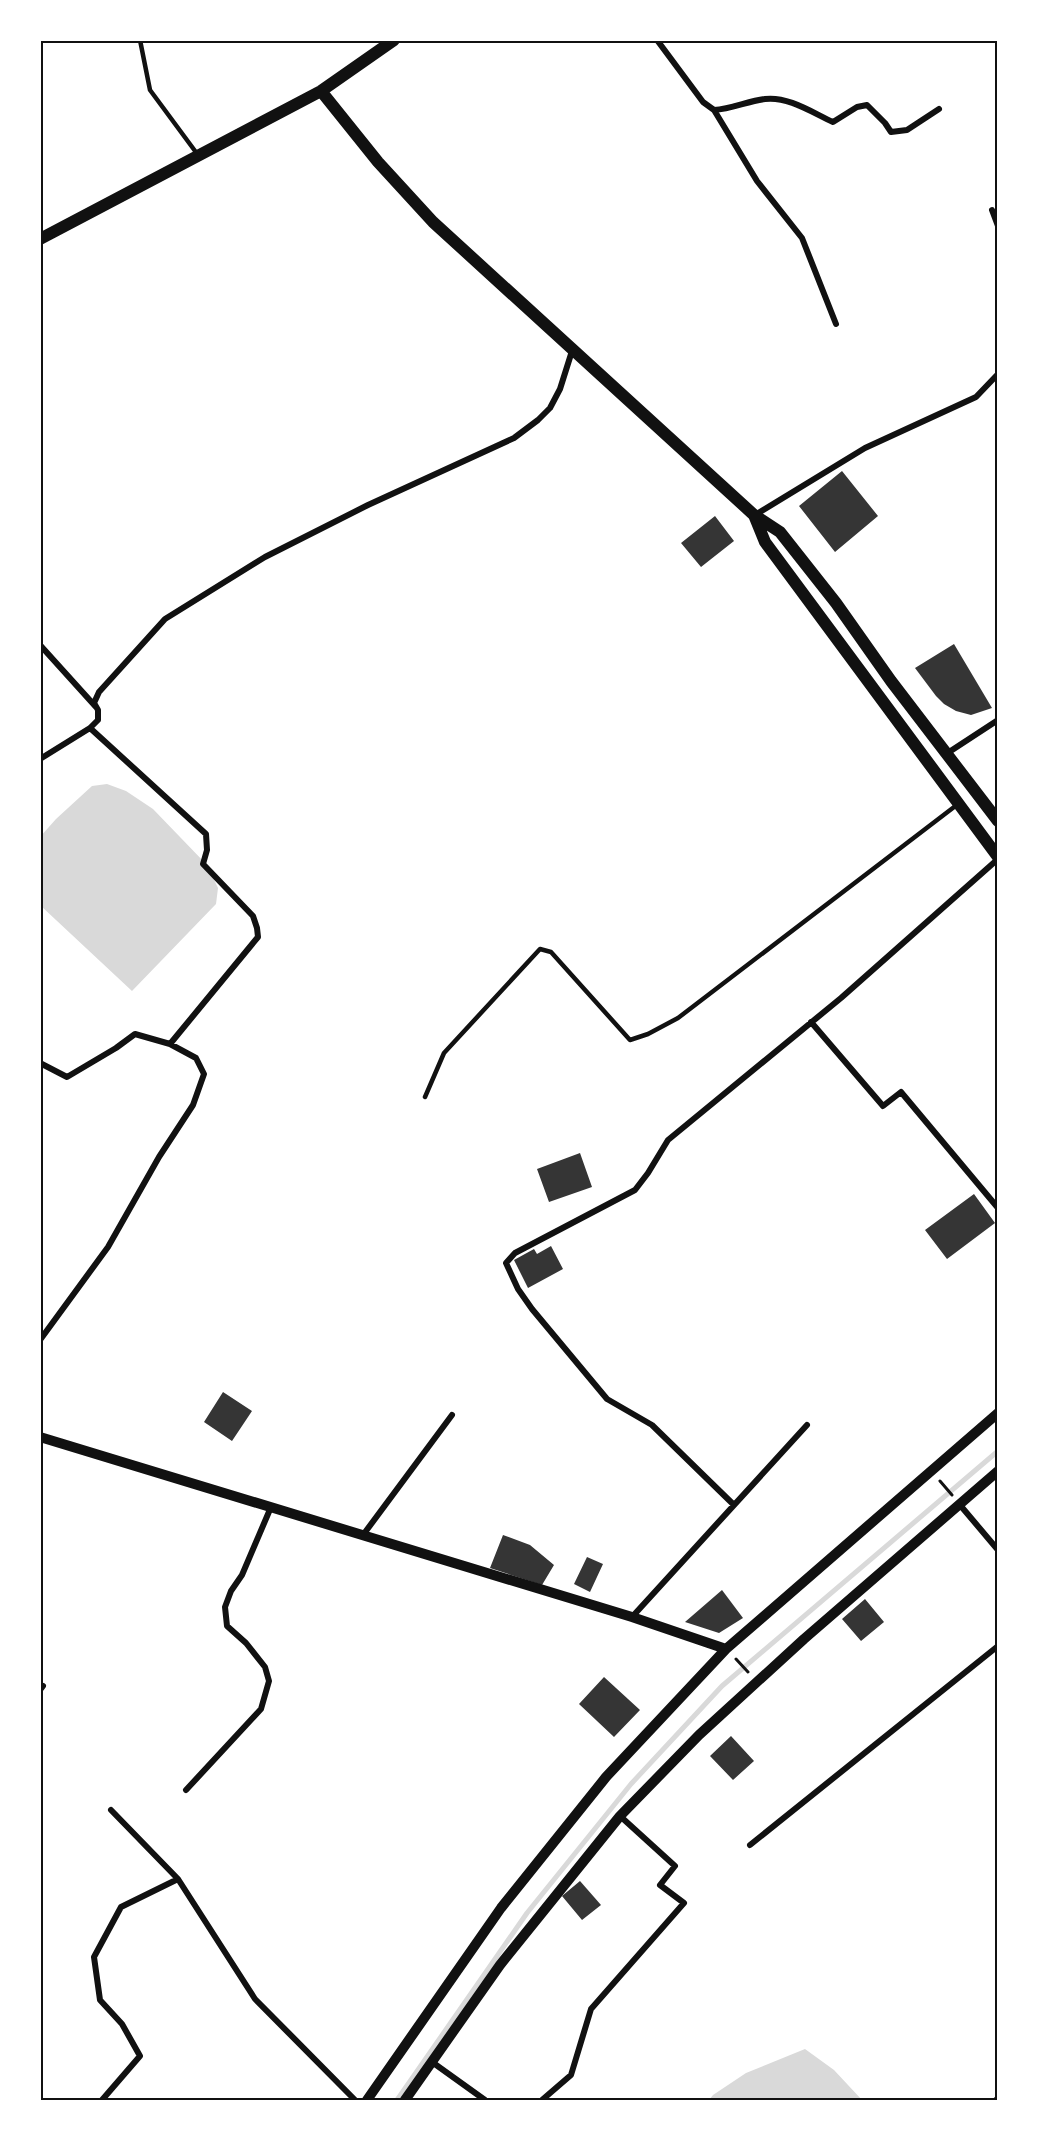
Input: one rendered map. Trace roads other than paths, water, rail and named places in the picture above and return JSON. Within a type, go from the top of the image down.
[{"type":"main road","points":[[40,239],[321,91],[394,40]]},
{"type":"main road","points":[[321,91],[378,162],[433,222],[754,515],[780,532],[836,603],[998,821]]},
{"type":"main road","points":[[754,515],[765,543],[998,858]]},
{"type":"street","points":[[657,40],[703,102],[714,110],[757,181],[802,238],[836,324]]},
{"type":"street","points":[[714,110],[729,109],[767,98],[792,103],[833,122],[857,107],[867,105],[891,132],[907,130],[939,109]]},
{"type":"street","points":[[992,210],[998,226]]},
{"type":"street","points":[[40,759],[90,728],[98,720],[98,710],[94,703],[99,692],[165,619],[265,557],[368,505],[514,438],[550,408],[560,389],[572,351]]},
{"type":"street","points":[[754,515],[865,448],[976,397],[998,374]]},
{"type":"street","points":[[40,645],[98,710]]},
{"type":"street","points":[[946,754],[998,720]]},
{"type":"street","points":[[90,728],[206,834],[207,850],[203,864],[253,916],[257,928],[258,937],[170,1044]]},
{"type":"street","points":[[734,1505],[652,1425],[607,1399],[532,1309],[518,1289],[506,1263],[514,1252],[635,1190],[668,1140],[811,1022],[998,858]]},
{"type":"street","points":[[811,1022],[883,1106],[901,1092],[998,1208]]},
{"type":"street","points":[[40,1063],[67,1077],[135,1034],[170,1044],[196,1058],[204,1074],[193,1105],[159,1157],[108,1247],[40,1340]]},
{"type":"street","points":[[367,2100],[508,1899],[606,1776],[728,1651],[998,1413]]},
{"type":"street","points":[[363,1535],[452,1415]]},
{"type":"street","points":[[632,1617],[807,1425]]},
{"type":"street","points":[[40,1437],[632,1617],[728,1651]]},
{"type":"street","points":[[405,2100],[500,1965],[620,1816],[699,1736],[804,1639],[958,1502],[998,1471]]},
{"type":"street","points":[[958,1502],[998,1550]]},
{"type":"street","points":[[186,1790],[261,1709],[269,1681],[265,1667],[246,1643],[227,1626],[225,1606],[231,1591],[242,1575],[272,1507]]},
{"type":"street","points":[[750,1845],[998,1646]]},
{"type":"street","points":[[111,1810],[177,1879],[255,1999],[355,2100]]},
{"type":"street","points":[[542,2100],[571,2074],[591,2009],[684,1904],[660,1886],[675,1866],[620,1816]]},
{"type":"street","points":[[102,2100],[140,2056],[122,2024],[100,2000],[94,1957],[121,1907],[177,1879]]},
{"type":"street","points":[[432,2062],[485,2100]]},
{"type":"lane","points":[[140,40],[150,90],[198,155]]},
{"type":"lane","points":[[424,1097],[444,1053],[540,949],[551,952],[630,1040],[648,1034],[678,1018],[958,804]]},
{"type":"waterway","points":[[397,2100],[527,1913],[631,1784],[722,1686],[998,1451]]}]
